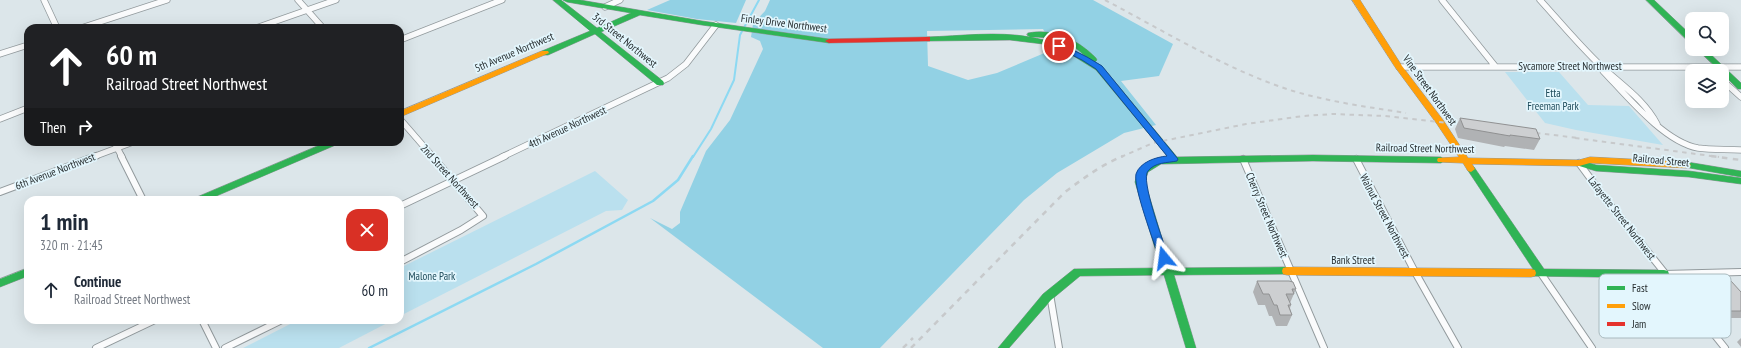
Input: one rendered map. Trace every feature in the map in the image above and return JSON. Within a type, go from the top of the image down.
[{"type":"main road","name":"3rd Street Northwest","points":[[557,0],[660,83]]},
{"type":"main road","name":"Finley Drive Northwest","points":[[567,0],[716,26],[826,41],[1000,37],[1034,40],[1059,46],[1084,58],[1099,68],[1174,159]]},
{"type":"main road","name":"Vine Street Northwest","points":[[1356,0],[1399,67],[1439,121],[1540,272]]},
{"type":"main road","points":[[1650,0],[1685,33]]},
{"type":"main road","name":"5th Avenue Northwest","points":[[404,112],[638,13]]},
{"type":"main road","points":[[1729,79],[1741,87]]},
{"type":"main road","points":[[207,196],[326,146]]},
{"type":"main road","name":"Railroad Street Northwest","points":[[1168,271],[1140,182],[1140,175],[1143,169],[1150,164],[1162,160],[1356,159],[1579,163],[1590,160],[1688,165],[1741,174]]},
{"type":"main road","name":"Railroad Street","points":[[1579,163],[1596,168],[1681,173],[1741,181]]},
{"type":"main road","points":[[1168,271],[1191,348]]},
{"type":"main road","name":"Bank Street","points":[[1003,348],[1050,294],[1078,272],[1292,271],[1664,274]]},
{"type":"main road","points":[[0,284],[24,274]]},
{"type":"street","points":[[44,0],[55,24]]},
{"type":"street","points":[[93,24],[167,0]]},
{"type":"street","points":[[298,0],[319,24]]},
{"type":"street","points":[[267,24],[336,0]]},
{"type":"street","points":[[404,38],[502,0]]},
{"type":"street","points":[[605,7],[620,0]]},
{"type":"street","points":[[1442,0],[1495,66]]},
{"type":"street","points":[[1540,0],[1601,66],[1603,72],[1648,119],[1684,144],[1698,148],[1741,150]]},
{"type":"street","name":"4th Avenue Northwest","points":[[404,204],[660,83],[680,70],[686,64],[716,26]]},
{"type":"street","points":[[0,54],[24,46]]},
{"type":"street","name":"Sycamore Street Northwest","points":[[1399,67],[1601,66],[1685,68]]},
{"type":"street","name":"Sycamore Street Northwest","points":[[1729,67],[1741,68]]},
{"type":"street","points":[[1734,67],[1741,74]]},
{"type":"street","points":[[1729,87],[1741,98]]},
{"type":"street","points":[[0,118],[24,109]]},
{"type":"street","name":"2nd Street Northwest","points":[[404,124],[454,180],[483,216],[461,230],[404,260]]},
{"type":"street","name":"6th Avenue Northwest","points":[[0,192],[114,146]]},
{"type":"street","points":[[116,146],[141,196]]},
{"type":"street","name":"Cherry Street Northwest","points":[[1243,159],[1324,348]]},
{"type":"street","name":"Walnut Street Northwest","points":[[1356,159],[1415,272],[1458,348]]},
{"type":"street","name":"Lafayette Street Northwest","points":[[1579,163],[1664,274]]},
{"type":"street","points":[[1540,272],[1592,348]]},
{"type":"street","points":[[1664,274],[1741,272]]},
{"type":"street","points":[[1050,294],[1060,348]]},
{"type":"street","points":[[96,348],[147,324]]},
{"type":"street","points":[[204,324],[216,348]]},
{"type":"street","points":[[225,348],[274,324]]},
{"type":"street","name":"Lafayette Street Northwest","points":[[1717,338],[1725,348]]},
{"type":"green space","name":"Etta Freeman Park","points":[[1505,72],[1559,72],[1588,105],[1629,106],[1663,145],[1545,123]]},
{"type":"green space","name":"Malone Park","points":[[595,171],[628,200],[622,210],[606,211],[404,314],[404,266]]},
{"type":"green space","points":[[290,324],[385,324],[339,348],[243,348]]},
{"type":"shaded area","points":[[670,0],[746,0],[736,23],[697,19],[647,10]]},
{"type":"shaded area","points":[[770,0],[1093,0],[1173,44],[1159,76],[1121,81],[1156,125],[1124,133],[1057,173],[1024,200],[880,348],[823,348],[650,218],[672,229],[680,223],[680,212],[706,151],[730,120],[763,49],[760,41],[751,37],[753,24],[765,11]],"holes":[[[1043,29],[1054,49],[997,73],[968,80],[928,66],[927,31]]]},
{"type":"building","points":[[1460,118],[1536,129],[1540,139],[1510,136],[1464,128]]},
{"type":"building","points":[[1257,281],[1293,282],[1296,289],[1292,289],[1294,294],[1286,294],[1291,305],[1288,305],[1292,315],[1280,315],[1277,305],[1274,305],[1269,294],[1263,294]]},
{"type":"building","points":[[1731,281],[1741,292],[1741,311],[1731,311]]},
{"type":"waterway","points":[[693,157],[711,129],[734,80],[740,35],[759,0]]},
{"type":"waterway","points":[[369,348],[536,264],[653,201],[678,180],[693,156]]},
{"type":"railway","points":[[1105,0],[1197,50],[1269,83],[1321,98],[1406,113]]},
{"type":"railway","points":[[1121,157],[1153,143],[1246,124],[1303,116],[1333,114],[1385,116],[1467,125]]},
{"type":"railway","points":[[1527,132],[1579,138]]},
{"type":"railway","points":[[1575,138],[1719,157]]},
{"type":"railway","points":[[1711,156],[1741,160]]},
{"type":"railway","points":[[911,348],[1065,192],[1100,168],[1121,157]]},
{"type":"railway","points":[[903,348],[913,338]]},
{"type":"traffic: fast","points":[[557,0],[660,83]]},
{"type":"traffic: fast","points":[[567,0],[702,23],[829,41]]},
{"type":"traffic: fast","points":[[1650,0],[1685,33]]},
{"type":"traffic: fast","points":[[545,53],[638,13]]},
{"type":"traffic: fast","points":[[1031,35],[1050,35],[1066,39],[1073,42],[1093,60]]},
{"type":"traffic: fast","points":[[927,39],[1010,37],[1044,42],[1069,50],[1099,68],[1174,159]]},
{"type":"traffic: fast","points":[[1708,56],[1741,87]]},
{"type":"traffic: fast","points":[[207,196],[326,146]]},
{"type":"traffic: fast","points":[[1191,348],[1140,182],[1141,177],[1147,167],[1162,160],[1313,158],[1441,160]]},
{"type":"traffic: fast","points":[[1579,163],[1596,168],[1689,174],[1741,181]]},
{"type":"traffic: fast","points":[[1687,165],[1741,174]]},
{"type":"traffic: fast","points":[[1471,169],[1540,272]]},
{"type":"traffic: fast","points":[[1003,348],[1047,297],[1078,272],[1287,271]]},
{"type":"traffic: fast","points":[[1531,273],[1664,274]]},
{"type":"traffic: fast","points":[[0,283],[24,274]]},
{"type":"traffic: slow","points":[[1356,0],[1399,67],[1440,122],[1471,169]]},
{"type":"traffic: slow","points":[[404,112],[545,53]]},
{"type":"traffic: slow","points":[[1441,160],[1579,163],[1590,160],[1687,165]]},
{"type":"traffic: slow","points":[[1287,271],[1531,273]]},
{"type":"traffic: jam","points":[[829,41],[927,39]]},
{"type":"route","points":[[1059,46],[1068,49],[1099,68],[1174,159],[1162,160],[1150,164],[1143,169],[1140,175],[1142,189],[1164,258]]}]
